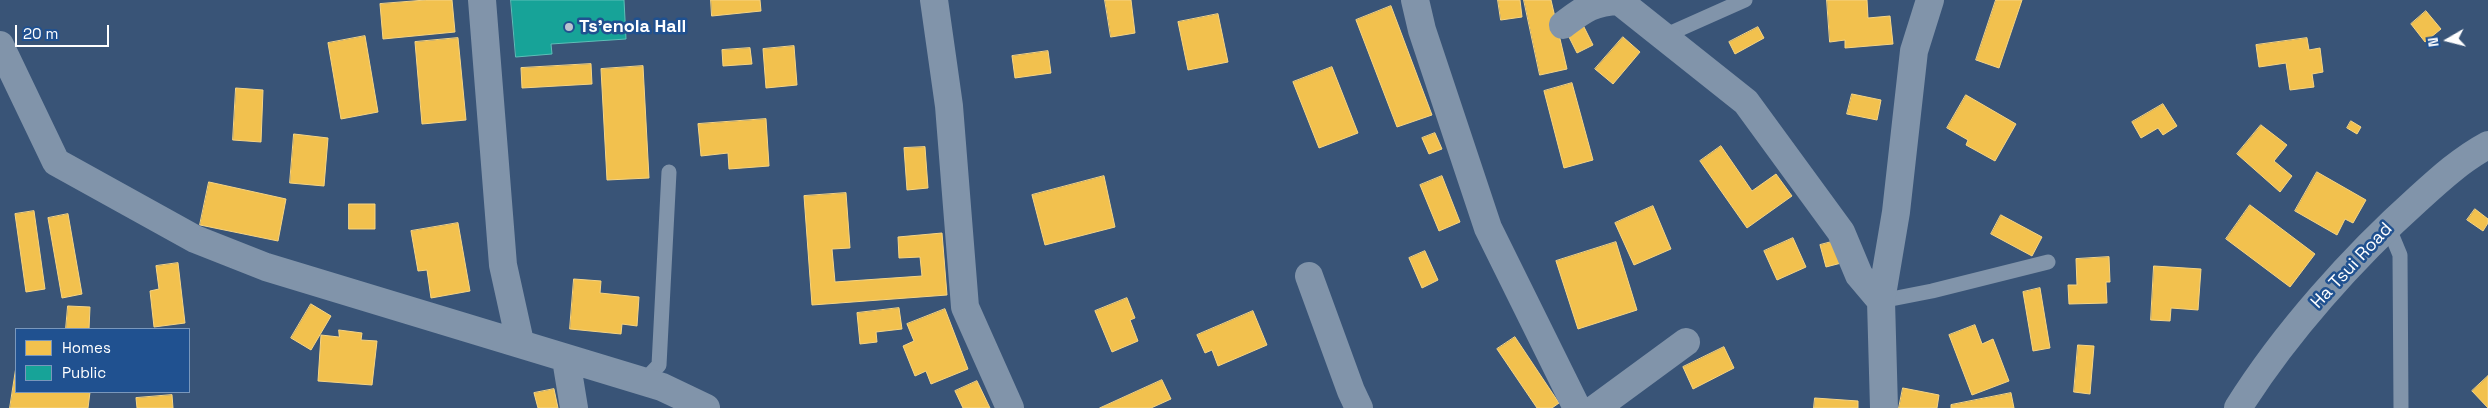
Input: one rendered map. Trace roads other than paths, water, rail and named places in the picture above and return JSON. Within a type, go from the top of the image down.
[{"type":"street","points":[[482,0],[503,265],[520,342]]},
{"type":"street","points":[[934,0],[949,106],[965,307],[1010,408]]},
{"type":"street","points":[[1415,0],[1422,30],[1488,228],[1577,408]]},
{"type":"street","points":[[1884,408],[1881,301],[1896,212],[1914,51],[1930,0]]},
{"type":"street","points":[[1563,25],[1586,8],[1600,1],[1619,1],[1746,102],[1841,232],[1859,275],[1881,301]]},
{"type":"street","points":[[0,45],[56,162],[195,240],[257,264],[520,342],[566,359],[644,381],[662,387],[706,408]]},
{"type":"street","name":"Ha Tsui Road","points":[[2238,408],[2312,308],[2388,226],[2464,158],[2488,145]]},
{"type":"street","points":[[1309,276],[1350,391],[1360,408]]},
{"type":"street","points":[[1596,408],[1686,342]]},
{"type":"street","points":[[566,359],[574,408]]},
{"type":"lane","points":[[1664,36],[1745,0]]},
{"type":"lane","points":[[644,381],[659,365],[669,172]]},
{"type":"lane","points":[[2388,226],[2400,256],[2401,408]]},
{"type":"lane","points":[[1881,301],[1932,291],[2048,262]]},
{"type":"place","name":"Ts'enola Hall","points":[[569,27]]}]
